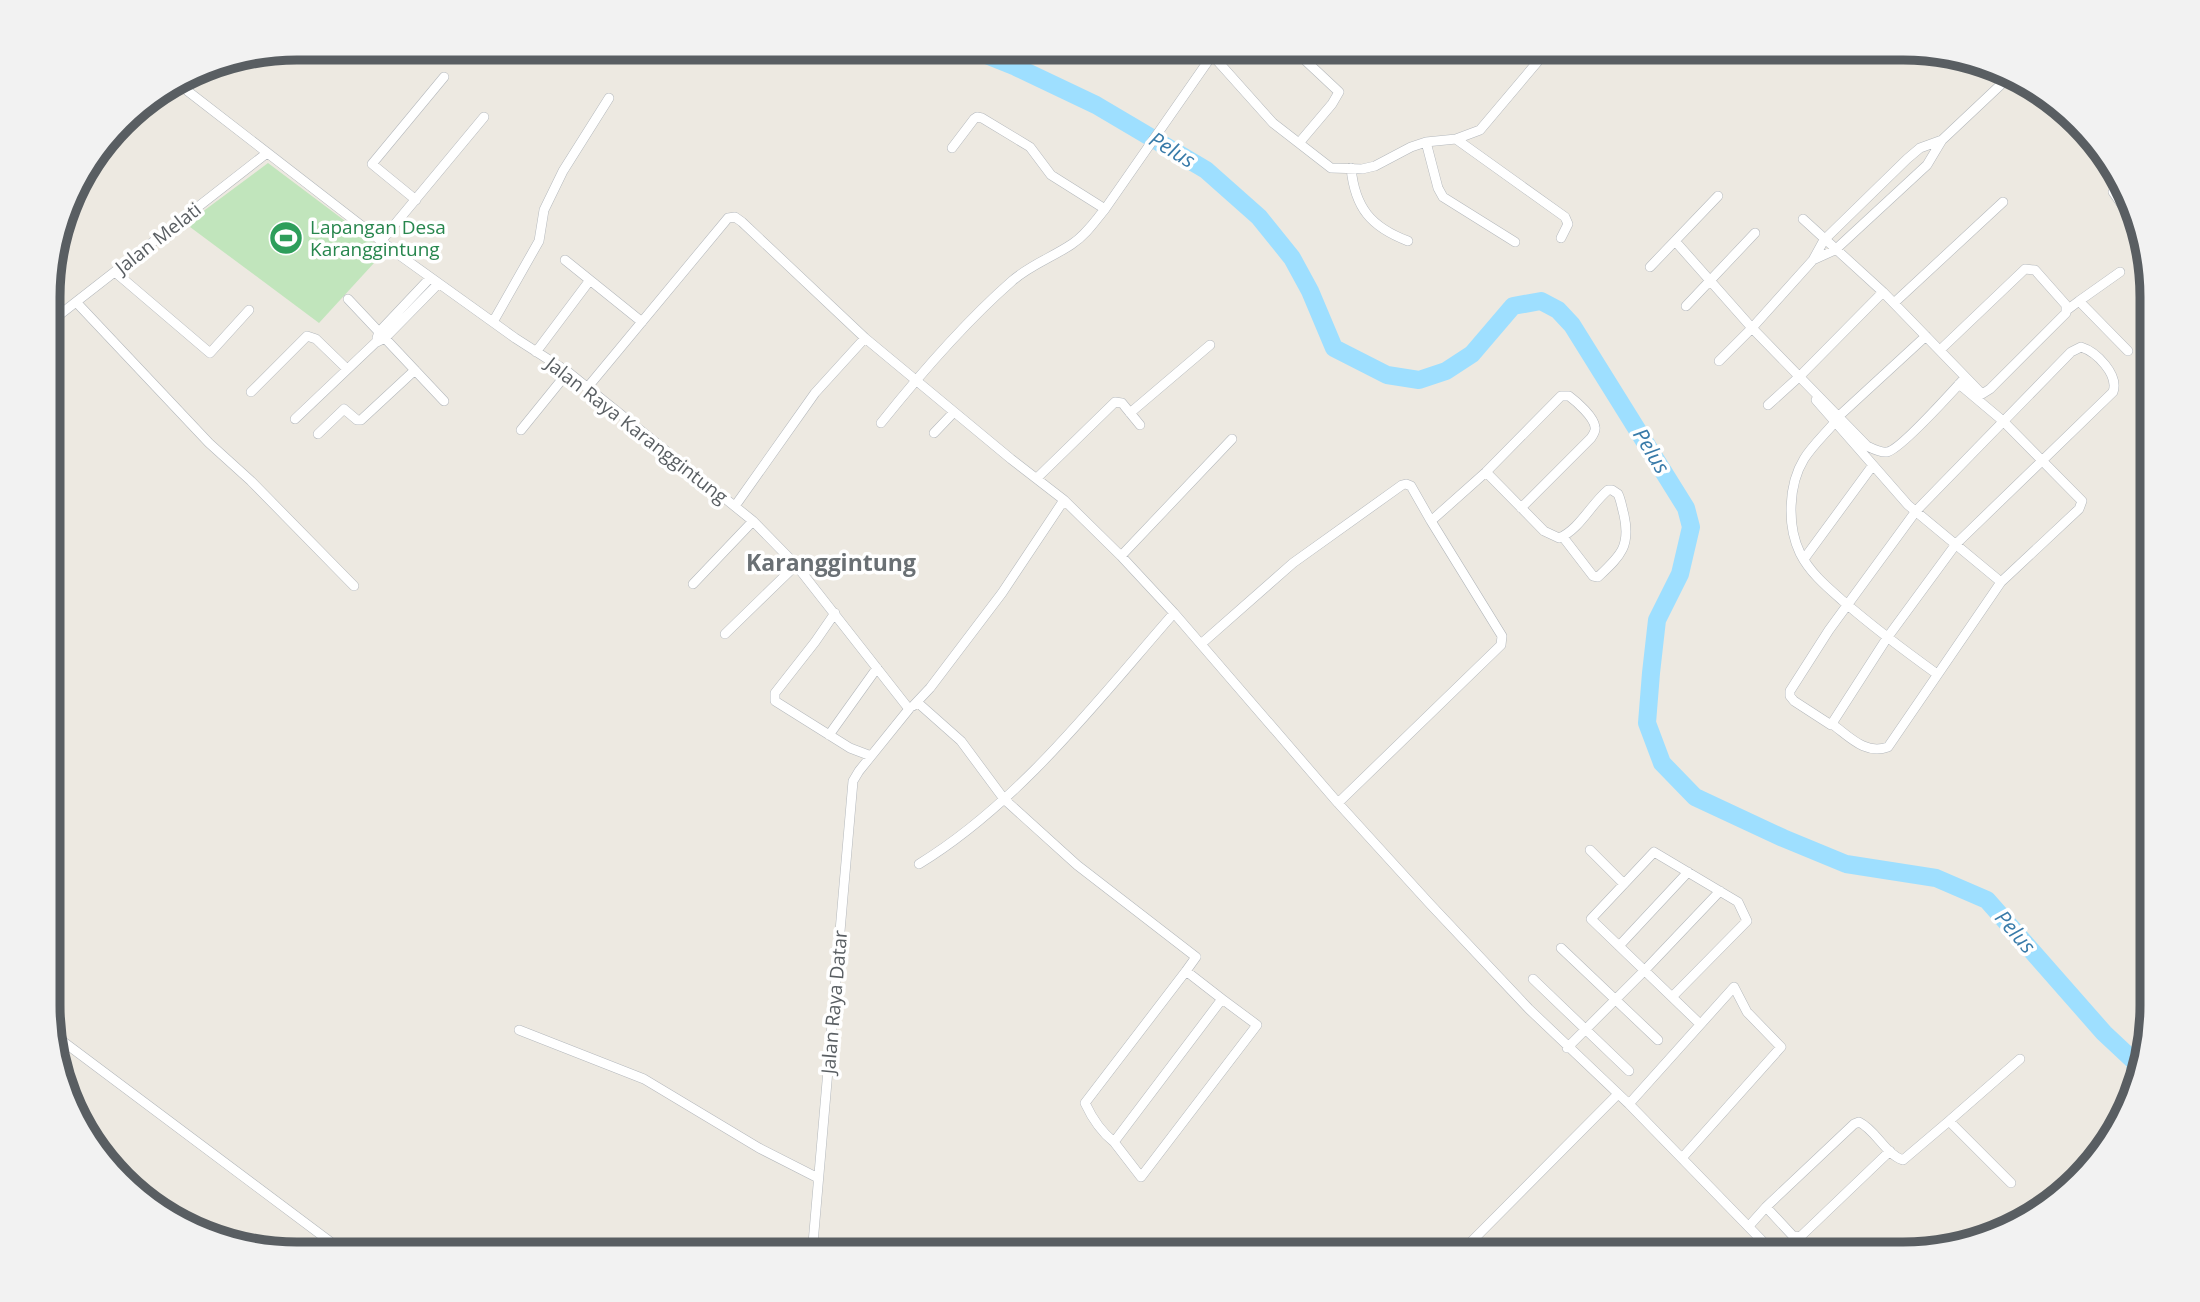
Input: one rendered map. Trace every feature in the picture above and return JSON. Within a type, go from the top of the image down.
[{"type":"street","points":[[881,423],[916,380],[1015,278],[1073,244],[1085,233],[1105,209],[1166,120],[1214,60]]},
{"type":"street","points":[[1218,60],[1273,123],[1331,167],[1362,169],[1375,166],[1426,142],[1456,139],[1480,130],[1539,60]]},
{"type":"street","points":[[1300,143],[1339,92],[1305,60]]},
{"type":"street","points":[[416,200],[372,164],[444,77]]},
{"type":"street","points":[[1813,260],[1835,250],[1922,170],[1933,158],[1942,140],[2003,82]]},
{"type":"street","name":"Jalan Raya Karanggintung","points":[[183,88],[381,242],[568,372],[753,521],[796,565],[909,709]]},
{"type":"street","points":[[493,322],[539,241],[544,210],[564,171],[609,98]]},
{"type":"street","points":[[381,242],[484,117]]},
{"type":"street","points":[[952,148],[974,119],[982,117],[1030,147],[1051,175],[1105,209]]},
{"type":"street","points":[[1456,139],[1565,217],[1568,224],[1561,238]]},
{"type":"street","points":[[1719,361],[1813,260],[1824,240],[1909,157],[1920,148],[1942,140]]},
{"type":"street","points":[[1426,142],[1438,188],[1443,197],[1515,242]]},
{"type":"street","name":"Jalan Melati","points":[[60,315],[267,153]]},
{"type":"street","points":[[1909,157],[1922,170]]},
{"type":"street","points":[[1351,168],[1352,180],[1360,201],[1376,225],[1408,241]]},
{"type":"street","points":[[2113,192],[2121,204]]},
{"type":"street","points":[[1650,267],[1718,196]]},
{"type":"street","points":[[1894,303],[2003,202]]},
{"type":"street","points":[[587,388],[729,218],[735,217],[742,222],[865,338],[1064,500],[1121,556],[1174,613],[1338,803],[1439,913],[1567,1048],[1629,1104],[1764,1242]]},
{"type":"street","points":[[1803,219],[1894,303],[1940,350],[1963,381],[2003,421],[2041,460],[2082,500],[2079,509],[2001,582],[1888,747],[1877,751],[1867,750],[1794,701],[1790,691],[1829,630],[1916,511],[2003,421],[2071,352],[2081,347],[2087,349],[2106,366],[2115,385],[2113,392],[2041,460],[1956,544],[1887,638],[1832,724]]},
{"type":"street","points":[[1686,306],[1755,233]]},
{"type":"street","points":[[1675,241],[1837,419],[1873,465],[1916,511],[2001,582]]},
{"type":"street","points":[[565,260],[642,322]]},
{"type":"street","points":[[1940,350],[2025,269],[2035,270],[2063,301],[2067,310]]},
{"type":"street","points":[[115,272],[210,353],[249,310]]},
{"type":"street","points":[[1963,381],[1985,393],[2067,310],[2120,272]]},
{"type":"street","points":[[536,352],[590,280]]},
{"type":"street","points":[[295,419],[375,343],[434,281]]},
{"type":"street","points":[[1768,405],[1883,292]]},
{"type":"street","points":[[348,299],[444,401]]},
{"type":"street","points":[[2079,301],[2128,351]]},
{"type":"street","points":[[77,303],[209,443],[251,481],[354,586]]},
{"type":"street","points":[[251,392],[307,336],[316,339],[348,369]]},
{"type":"street","points":[[1926,336],[1837,419],[1804,459],[1792,492],[1791,506],[1794,533],[1804,559],[1813,573],[1887,638],[1937,674]]},
{"type":"street","points":[[735,506],[815,393],[865,338]]},
{"type":"street","points":[[1130,413],[1210,345]]},
{"type":"street","points":[[318,434],[344,410],[357,421],[361,420],[415,370]]},
{"type":"street","points":[[521,430],[568,372]]},
{"type":"street","points":[[1837,419],[1867,446],[1880,452],[1888,452],[1901,445],[1963,381]]},
{"type":"street","points":[[1431,521],[1486,472],[1560,396],[1569,396],[1591,418],[1595,432],[1521,508]]},
{"type":"street","points":[[1037,478],[1115,402],[1122,403],[1140,425]]},
{"type":"street","points":[[933,433],[954,412]]},
{"type":"street","points":[[1121,556],[1232,439]]},
{"type":"street","points":[[1804,559],[1873,465]]},
{"type":"street","points":[[1486,472],[1544,531],[1556,538],[1563,537],[1608,491],[1612,489],[1618,494],[1628,530],[1626,544],[1598,577],[1593,576],[1563,537]]},
{"type":"street","points":[[1201,644],[1293,564],[1402,485],[1410,486],[1502,636],[1501,645],[1338,803]]},
{"type":"street","points":[[835,613],[774,698],[778,705],[850,748],[871,756],[1002,593],[1064,500]]},
{"type":"street","points":[[693,584],[753,521]]},
{"type":"street","points":[[725,634],[796,565]]},
{"type":"street","points":[[919,864],[971,829],[1004,799],[1064,738],[1174,613]]},
{"type":"street","points":[[829,735],[877,668]]},
{"type":"street","points":[[917,702],[961,741],[1004,799],[1077,865],[1196,957],[1085,1103],[1092,1119],[1141,1177],[1256,1025],[1186,971]]},
{"type":"street","name":"Jalan Raya Datar","points":[[813,1242],[853,781],[871,756]]},
{"type":"street","points":[[1590,850],[1624,884]]},
{"type":"street","points":[[1672,998],[1747,921],[1738,902],[1654,852],[1591,919],[1672,998],[1700,1024]]},
{"type":"street","points":[[1619,946],[1688,872]]},
{"type":"street","points":[[1567,1048],[1720,891]]},
{"type":"street","points":[[1561,948],[1658,1040]]},
{"type":"street","points":[[1533,979],[1629,1071]]},
{"type":"street","points":[[1629,1104],[1734,987],[1747,1012],[1781,1047],[1682,1158]]},
{"type":"street","points":[[1114,1142],[1222,999]]},
{"type":"street","points":[[519,1030],[643,1079],[759,1148],[818,1178]]},
{"type":"street","points":[[63,1041],[331,1242]]},
{"type":"street","points":[[1749,1226],[1857,1122],[1866,1126],[1895,1157],[1903,1160],[2020,1059]]},
{"type":"street","points":[[1471,1242],[1617,1095]]},
{"type":"street","points":[[1949,1121],[2011,1183]]},
{"type":"street","points":[[1766,1207],[1793,1236],[1800,1237],[1890,1152]]},
{"type":"green space","name":"Lapangan Desa Karanggintung","points":[[268,163],[385,251],[319,323],[186,224]]},
{"type":"waterway","name":"Pelus","points":[[998,60],[1096,105],[1206,170],[1259,217],[1292,258],[1310,291],[1334,348],[1387,375],[1419,380],[1446,371],[1472,354],[1513,306],[1541,301],[1558,310],[1572,325],[1686,508],[1691,527],[1680,574],[1657,620],[1647,723],[1662,763],[1695,797],[1783,838],[1846,864],[1936,878],[1987,900],[2104,1033],[2133,1060]]},
{"type":"place","name":"Lapangan Desa Karanggintung","points":[[286,238]]},
{"type":"district","name":"Karanggintung","points":[[831,563]]}]
